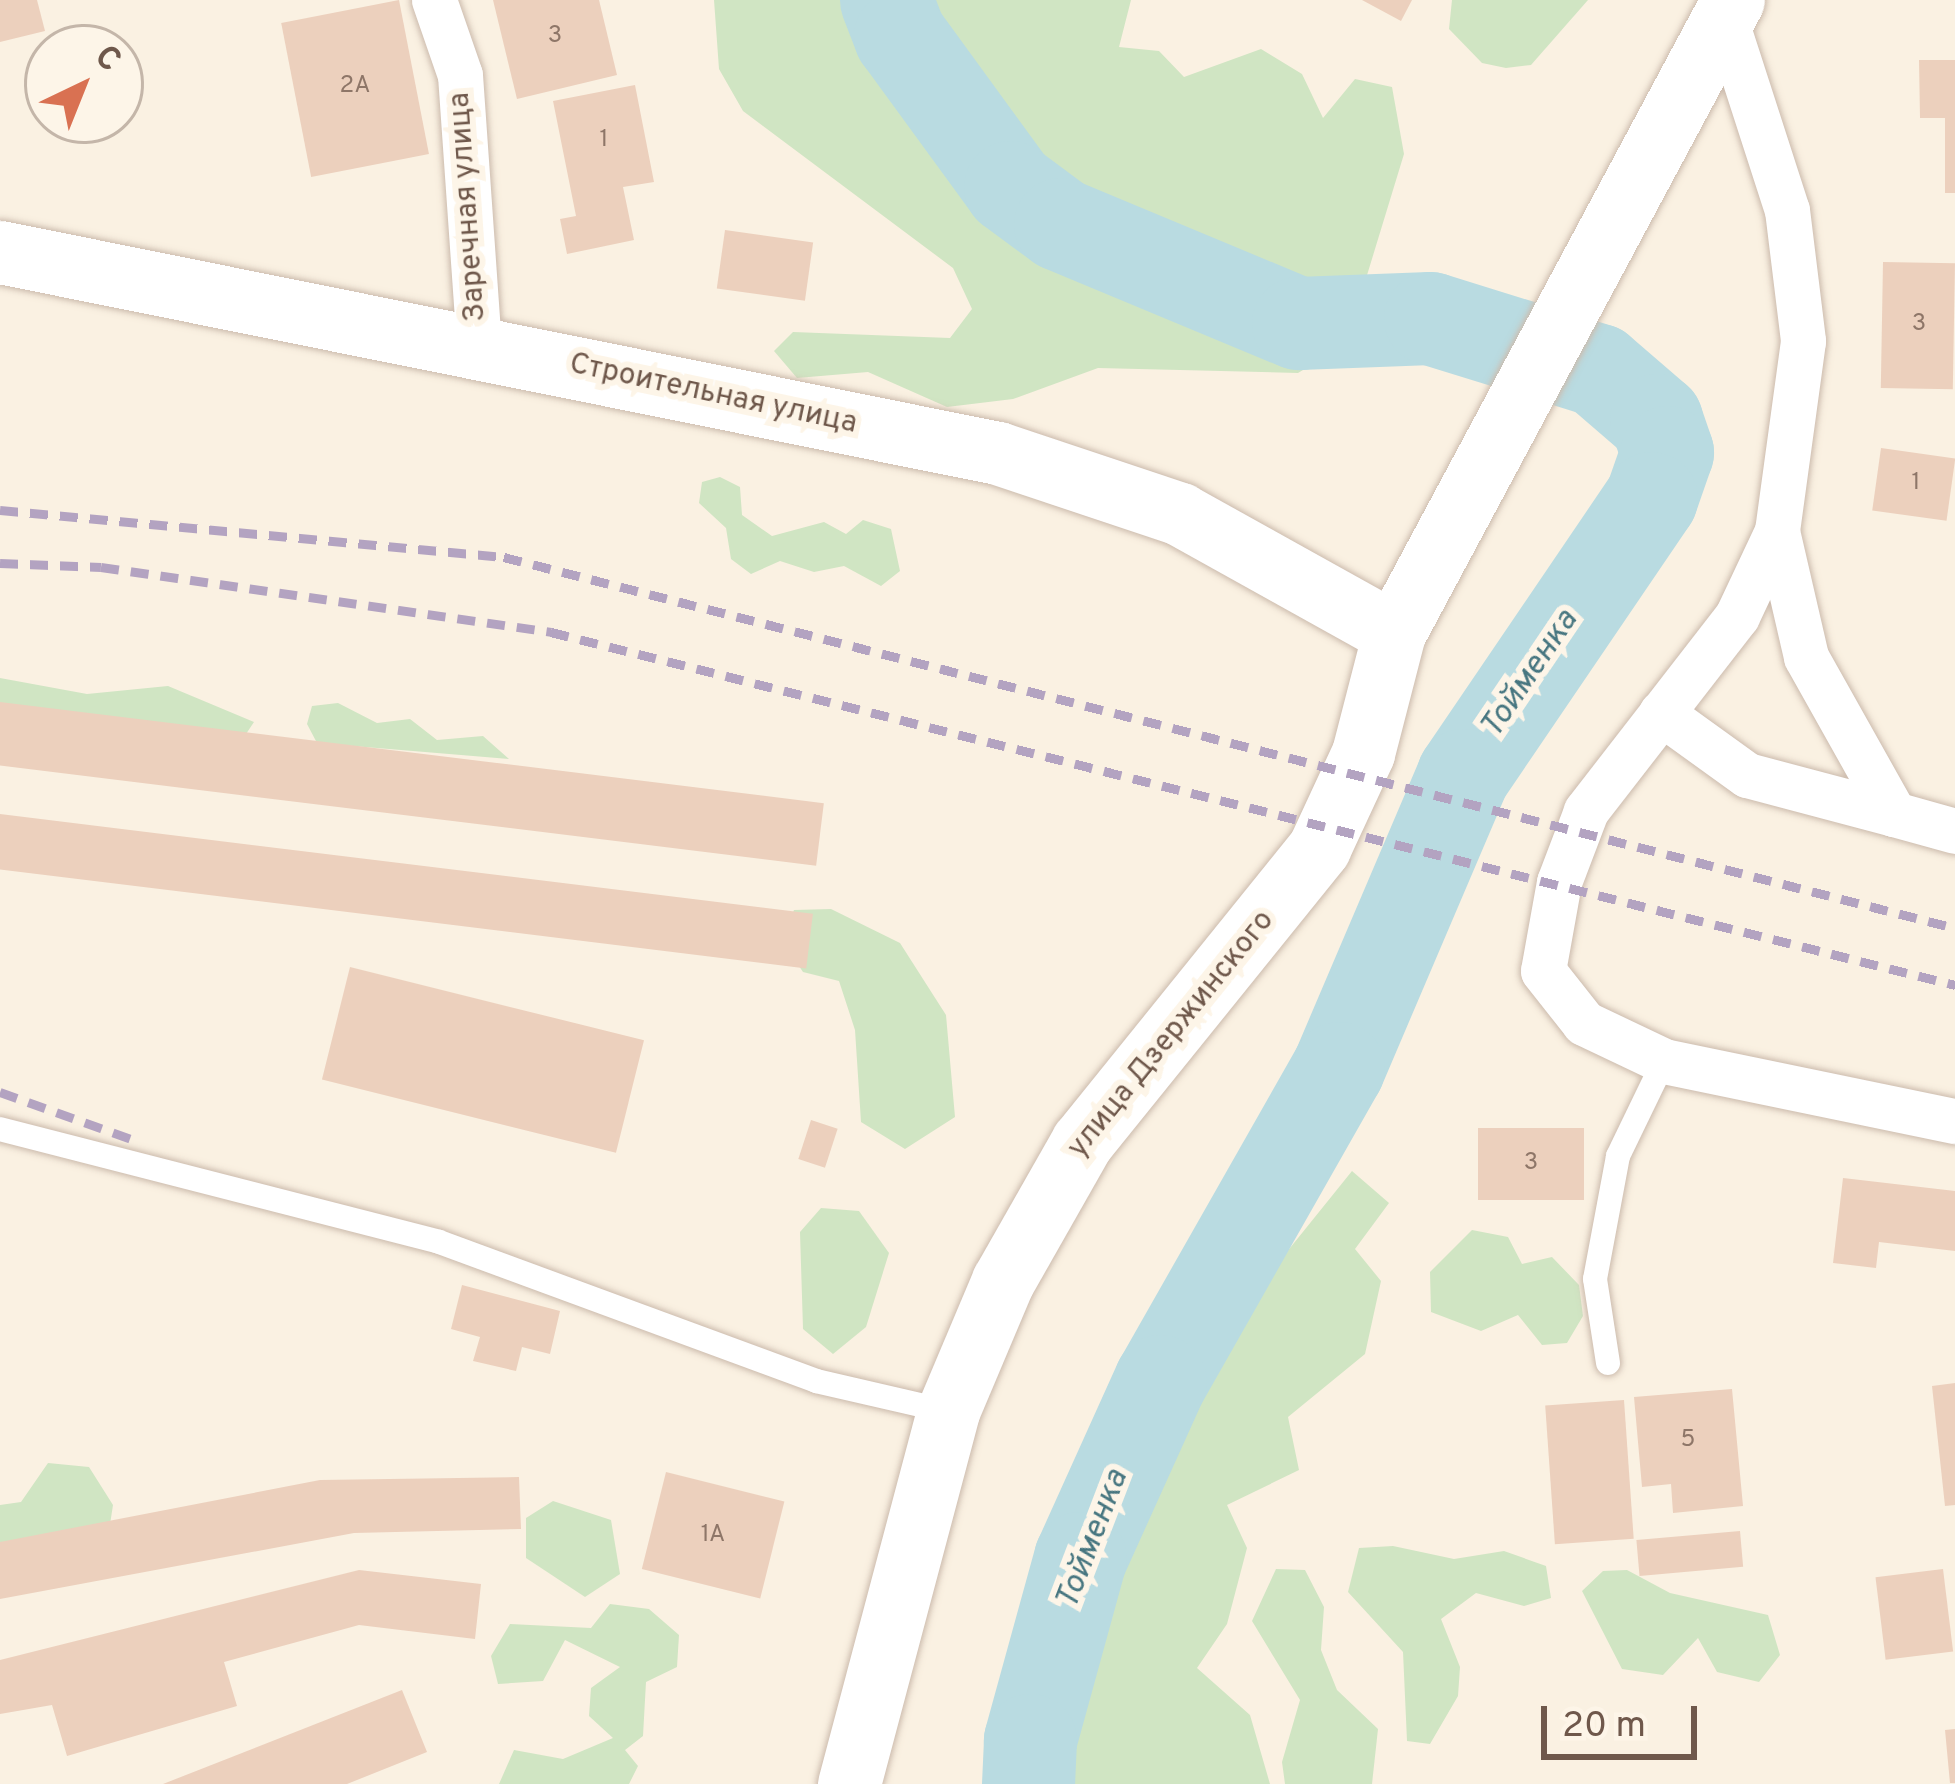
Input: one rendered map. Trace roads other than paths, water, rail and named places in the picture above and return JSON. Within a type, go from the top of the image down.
[{"type":"street","name":"Заречная улица","points":[[434,0],[460,75],[479,347]]},
{"type":"street","name":"улица Дзержинского","points":[[849,1784],[948,1412],[1004,1281],[1082,1142],[1318,848],[1363,753],[1394,633],[1502,440],[1725,6]]},
{"type":"street","points":[[1725,6],[1787,210],[1803,341],[1778,531],[1737,616],[1586,812],[1559,882],[1544,971],[1584,1023],[1664,1060],[1955,1121]]},
{"type":"street","name":"Строительная улица","points":[[0,252],[998,453],[1180,514],[1394,633]]},
{"type":"street","points":[[1778,531],[1806,657],[1894,814]]},
{"type":"street","points":[[1661,713],[1747,775],[1955,831]]},
{"type":"lane","points":[[1608,1363],[1595,1279],[1618,1156],[1664,1060]]},
{"type":"lane","points":[[0,1129],[439,1242],[816,1381],[948,1412]]},
{"type":"waterway","name":"Тойменка","points":[[886,0],[900,36],[1010,187],[1060,224],[1298,323],[1430,318],[1598,370],[1656,420],[1667,452],[1651,498],[1463,775],[1338,1068],[1160,1381],[1080,1558],[1030,1740],[1028,1784]]},
{"type":"railway","points":[[0,510],[504,557],[1955,928]]},
{"type":"railway","points":[[0,563],[101,567],[551,632],[1955,985]]},
{"type":"railway","points":[[0,1092],[137,1141]]}]
